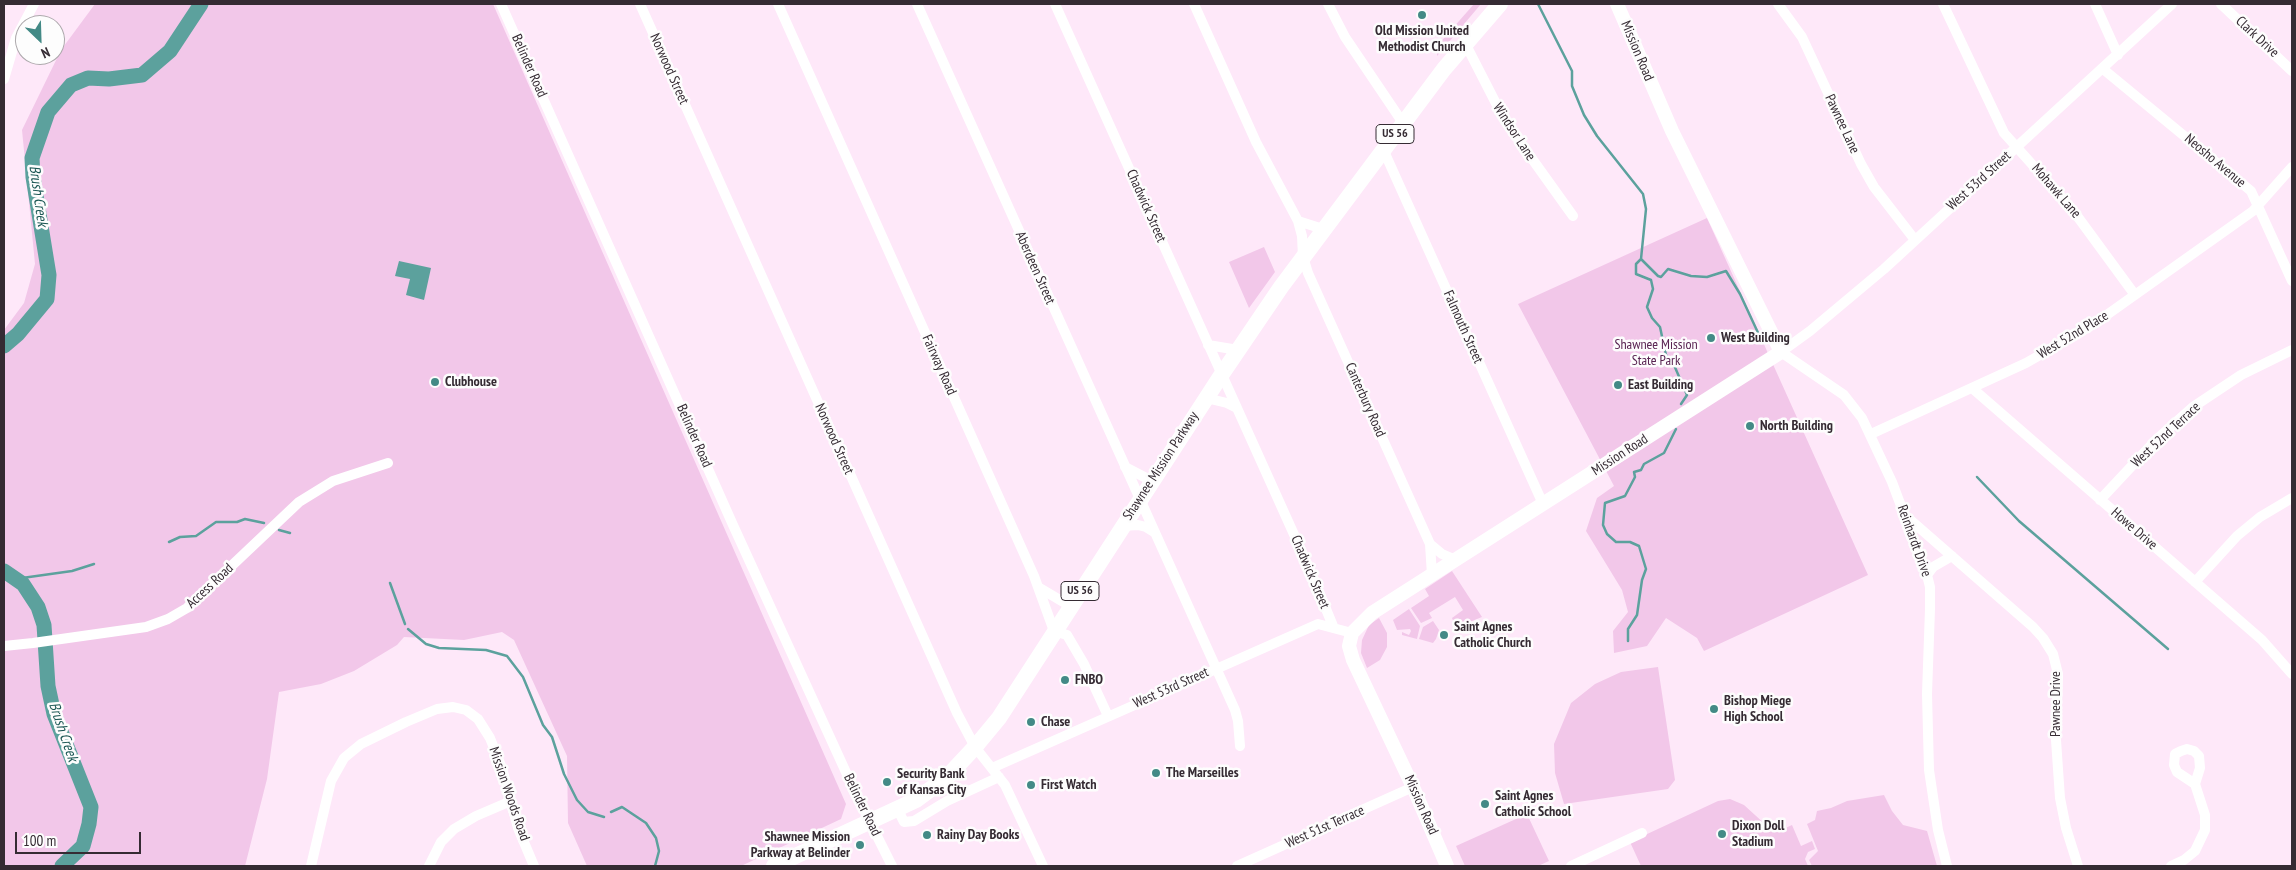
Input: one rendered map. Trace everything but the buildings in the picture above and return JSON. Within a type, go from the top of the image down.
[{"type":"highway","name":"Shawnee Mission Parkway","points":[[774,866],[871,823],[916,800],[947,777],[975,747],[998,718],[1206,398],[1303,257],[1465,42],[1500,4]]},
{"type":"main road","name":"Mission Road","points":[[1447,866],[1413,787],[1353,660],[1350,646],[1352,633],[1372,612],[1781,352],[1676,140],[1617,4]]},
{"type":"street","points":[[4,75],[16,38],[34,4]]},
{"type":"street","name":"Belinder Road","points":[[501,4],[737,534],[855,792],[892,866]]},
{"type":"street","name":"Norwood Street","points":[[640,4],[941,676],[975,747],[1004,785],[1043,866]]},
{"type":"street","name":"Fairway Road","points":[[778,4],[1038,587],[1054,631]]},
{"type":"street","name":"Aberdeen Street","points":[[917,4],[1216,668],[1238,721],[1240,746]]},
{"type":"street","name":"Chadwick Street","points":[[1056,4],[1310,570],[1333,626]]},
{"type":"street","points":[[1194,4],[1256,142],[1298,221],[1323,229]]},
{"type":"street","points":[[1328,4],[1345,37],[1403,123]]},
{"type":"street","name":"Pawnee Lane","points":[[1778,4],[1802,37],[1857,157],[1874,187],[1915,240]]},
{"type":"street","name":"Mohawk Lane","points":[[1944,4],[2004,133],[2072,209],[2135,295]]},
{"type":"street","points":[[2095,4],[2118,55]]},
{"type":"street","name":"West 53rd Street","points":[[1781,352],[1810,332],[1915,240],[2172,4]]},
{"type":"street","name":"Clark Drive","points":[[2221,4],[2292,71]]},
{"type":"street","name":"Windsor Lane","points":[[1465,42],[1505,121],[1573,216]]},
{"type":"street","name":"Neosho Avenue","points":[[2102,69],[2251,191],[2292,281]]},
{"type":"street","name":"Falmouth Street","points":[[1384,149],[1543,504]]},
{"type":"street","name":"West 52nd Place","points":[[1871,434],[2026,363],[2065,342],[2135,295],[2259,206],[2292,168]]},
{"type":"street","name":"Canterbury Road","points":[[1298,221],[1302,236],[1303,257],[1430,544],[1432,575]]},
{"type":"street","points":[[1208,345],[1238,350]]},
{"type":"street","name":"West 52nd Terrace","points":[[2100,500],[2157,440],[2193,407],[2241,375],[2292,350]]},
{"type":"street","name":"Reinhardt Drive","points":[[1781,352],[1844,395],[1857,411],[1871,434],[1905,515],[1927,575],[1930,587],[1927,694],[1929,770],[1938,830],[1947,866]]},
{"type":"street","name":"Howe Drive","points":[[1972,388],[2262,640],[2290,667]]},
{"type":"street","points":[[1206,398],[1227,403],[1237,408]]},
{"type":"street","name":"Access Road","points":[[4,646],[33,644],[146,627],[177,614],[196,599],[299,502],[333,481],[388,463]]},
{"type":"street","points":[[1124,467],[1152,481]]},
{"type":"street","points":[[2195,582],[2237,536],[2260,517],[2292,498]]},
{"type":"street","name":"Pawnee Drive","points":[[1905,515],[2033,627],[2053,654],[2058,674],[2056,740],[2060,798],[2066,828],[2078,866]]},
{"type":"street","points":[[1122,526],[1138,525],[1154,532]]},
{"type":"street","points":[[1430,544],[1442,554],[1456,560]]},
{"type":"street","points":[[1927,575],[1932,567],[1952,556]]},
{"type":"street","points":[[1038,587],[1070,606]]},
{"type":"street","name":"West 53rd Street","points":[[898,810],[904,822],[914,820],[995,773],[1088,725],[1318,624],[1333,626],[1352,633]]},
{"type":"street","points":[[1054,631],[1068,635],[1084,664],[1108,716]]},
{"type":"street","name":"Mission Woods Road","points":[[311,866],[331,781],[344,758],[361,744],[437,708],[453,707],[466,710],[478,719],[490,738],[502,768],[518,828],[534,866]]},
{"type":"street","points":[[2171,866],[2184,860],[2195,851],[2205,830],[2205,815],[2195,784]]},
{"type":"street","name":"West 51st Terrace","points":[[1237,866],[1413,787]]},
{"type":"street","points":[[429,866],[441,842],[454,829],[476,816],[511,801]]},
{"type":"street","points":[[1576,865],[1642,833]]},
{"type":"green space","points":[[95,4],[493,4],[846,804],[841,819],[741,866],[587,866],[568,823],[567,756],[514,640],[502,632],[464,640],[404,637],[397,645],[354,671],[321,684],[279,692],[267,779],[245,866],[4,866],[4,330],[24,303],[35,264],[22,130],[54,65],[65,65],[65,45]]},
{"type":"green space","points":[[1474,4],[1481,4],[1437,56],[1437,46]]},
{"type":"green space","name":"Shawnee Mission State Park","points":[[1707,218],[1868,575],[1704,651],[1697,638],[1666,618],[1647,646],[1614,653],[1613,631],[1628,612],[1622,590],[1586,531],[1597,498],[1614,486],[1518,304]]},
{"type":"green space","points":[[1264,247],[1275,272],[1249,308],[1229,262]]},
{"type":"green space","points":[[1452,571],[1482,617],[1462,625],[1455,625],[1452,618],[1463,610],[1455,597],[1429,613],[1432,618],[1421,623],[1411,608],[1429,596],[1425,589]]},
{"type":"green space","points":[[1409,609],[1420,626],[1417,639],[1402,635],[1402,632],[1409,635],[1410,629],[1397,630],[1393,620]]},
{"type":"green space","points":[[1379,618],[1387,633],[1387,647],[1380,660],[1367,668],[1361,653],[1362,640],[1369,625]]},
{"type":"green space","points":[[1433,621],[1439,630],[1433,643],[1419,639],[1423,627]]},
{"type":"green space","points":[[1658,667],[1675,780],[1668,789],[1564,804],[1555,773],[1554,744],[1571,703],[1595,684],[1621,672]]},
{"type":"green space","points":[[1884,795],[1892,811],[1903,825],[1927,831],[1937,866],[1812,866],[1809,860],[1818,851],[1807,824],[1815,820],[1817,811],[1831,808],[1847,801]]},
{"type":"green space","name":"Dixon Doll Stadium","points":[[1730,799],[1744,805],[1766,825],[1777,820],[1781,830],[1792,825],[1801,846],[1812,841],[1815,849],[1808,852],[1805,859],[1808,866],[1641,866],[1630,842],[1718,801]]},
{"type":"green space","points":[[1527,814],[1549,861],[1538,866],[1465,866],[1456,846]]},
{"type":"shaded area","points":[[399,261],[431,268],[424,300],[406,295],[410,279],[395,276]]},
{"type":"waterway","name":"Brush Creek","points":[[4,346],[18,334],[47,299],[49,275],[33,177],[32,158],[48,112],[71,85],[88,78],[109,79],[142,75],[170,51],[201,4]]},
{"type":"waterway","points":[[1538,4],[1572,71],[1572,86],[1584,115],[1597,136],[1643,194],[1646,209],[1641,259],[1661,277],[1668,269],[1691,276],[1707,277],[1726,271],[1740,294],[1760,337]]},
{"type":"waterway","points":[[1641,259],[1636,264],[1636,274],[1651,280],[1653,289],[1647,307],[1652,318],[1660,327],[1666,355],[1674,365],[1687,395],[1681,404]]},
{"type":"waterway","points":[[1628,641],[1628,629],[1637,615],[1642,580],[1646,569],[1639,546],[1630,542],[1616,542],[1607,534],[1603,525],[1605,503],[1625,496],[1635,477],[1634,472],[1641,470],[1644,464],[1664,453],[1676,429]]},
{"type":"waterway","points":[[1977,477],[2019,521],[2168,649]]},
{"type":"waterway","points":[[169,542],[180,537],[196,536],[216,522],[237,522],[245,519],[264,523]]},
{"type":"waterway","points":[[279,530],[290,533]]},
{"type":"waterway","points":[[15,579],[72,571],[94,564]]},
{"type":"waterway","name":"Brush Creek","points":[[4,571],[23,584],[38,607],[44,625],[48,686],[54,714],[91,807],[83,846],[62,866]]},
{"type":"waterway","points":[[390,583],[405,624]]},
{"type":"waterway","points":[[408,629],[426,644],[439,648],[486,650],[507,656],[523,677],[543,725],[552,737],[564,774],[577,800],[588,812],[604,817]]},
{"type":"waterway","points":[[611,812],[622,807],[646,823],[656,838],[659,851],[655,866]]},
{"type":"place","name":"Old Mission United Methodist Church","points":[[1422,15]]},
{"type":"place","name":"West Building","points":[[1711,338]]},
{"type":"place","name":"Clubhouse","points":[[435,382]]},
{"type":"place","name":"East Building","points":[[1618,385]]},
{"type":"place","name":"North Building","points":[[1750,426]]},
{"type":"place","name":"Saint Agnes Catholic Church","points":[[1444,635]]},
{"type":"place","name":"FNBO","points":[[1065,680]]},
{"type":"place","name":"Bishop Miege High School","points":[[1714,709]]},
{"type":"place","name":"Chase","points":[[1031,722]]},
{"type":"place","name":"The Marseilles","points":[[1156,773]]},
{"type":"place","name":"Security Bank of Kansas City","points":[[887,782]]},
{"type":"place","name":"First Watch","points":[[1031,785]]},
{"type":"place","name":"Saint Agnes Catholic School","points":[[1485,804]]},
{"type":"place","name":"Dixon Doll Stadium","points":[[1722,834]]},
{"type":"place","name":"Rainy Day Books","points":[[927,835]]},
{"type":"place","name":"Shawnee Mission Parkway at Belinder","points":[[860,845]]}]
